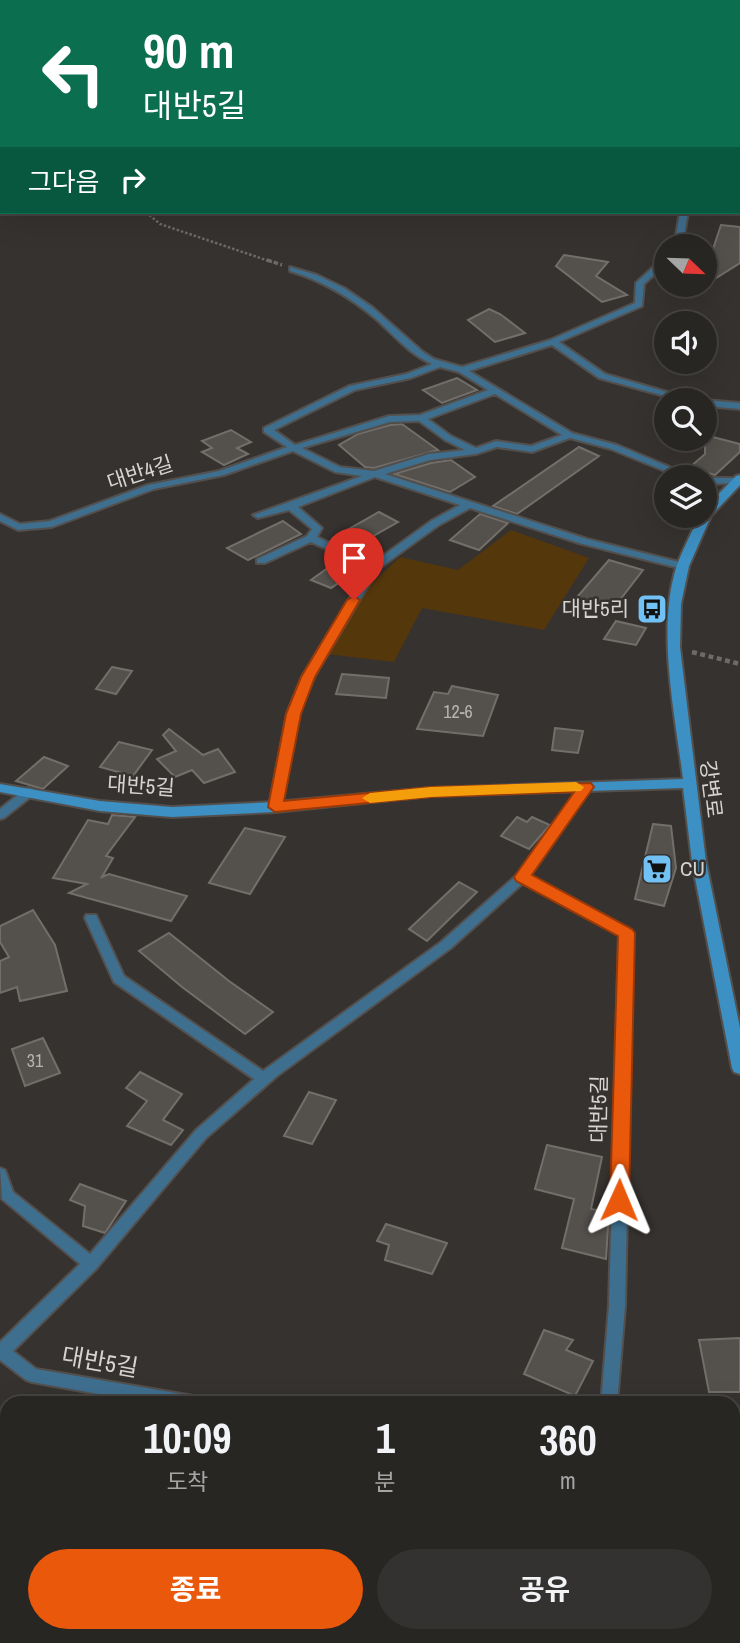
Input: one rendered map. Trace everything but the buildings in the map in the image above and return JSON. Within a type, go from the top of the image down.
[{"type":"street","name":"강변로","points":[[717,503],[739,480]]},
{"type":"street","name":"강변로","points":[[700,528],[683,566],[675,604],[674,647],[699,862],[740,1068]]},
{"type":"street","name":"대반5길","points":[[0,788],[100,806],[172,812],[275,807],[431,792],[688,783]]},
{"type":"lane","points":[[680,234],[684,214]]},
{"type":"lane","points":[[293,269],[331,281],[370,309],[411,350],[437,365],[462,370],[569,435],[614,447],[659,465]]},
{"type":"lane","points":[[462,370],[554,342],[639,304],[640,283],[654,271]]},
{"type":"lane","points":[[554,342],[602,376],[654,390]]},
{"type":"lane","points":[[437,365],[408,376],[352,388],[267,430],[294,448],[338,470],[375,474],[583,541],[683,566]]},
{"type":"lane","name":"대반4길","points":[[0,517],[18,527],[52,524],[151,487],[221,473],[389,419],[421,418],[494,391]]},
{"type":"lane","points":[[717,404],[740,406]]},
{"type":"lane","points":[[421,418],[448,438],[476,451]]},
{"type":"lane","points":[[258,515],[429,457],[476,451],[496,444],[532,449],[569,435]]},
{"type":"lane","points":[[717,481],[739,480]]},
{"type":"lane","points":[[275,807],[293,714],[308,677],[374,567],[435,523],[468,504]]},
{"type":"lane","points":[[261,561],[311,538],[317,528],[291,506]]},
{"type":"lane","points":[[311,538],[374,567]]},
{"type":"lane","name":"대반5길","points":[[153,1396],[32,1375],[1,1352],[91,1264],[201,1134],[264,1079],[446,945],[522,877],[586,787]]},
{"type":"lane","points":[[0,816],[29,792]]},
{"type":"lane","name":"대반5길","points":[[522,877],[626,933],[617,1307],[610,1396]]},
{"type":"lane","points":[[91,918],[119,979],[264,1079]]},
{"type":"lane","points":[[0,1174],[4,1196],[91,1264]]},
{"type":"path","points":[[148,214],[160,225],[293,269]]},
{"type":"path","points":[[674,647],[740,664]]},
{"type":"shaded area","points":[[511,530],[589,558],[544,630],[422,608],[394,662],[318,653],[355,599],[400,557],[458,570]]},
{"type":"slow traffic","points":[[370,798],[431,792],[576,787]]},
{"type":"place","name":"대반5리","points":[[652,609]]},
{"type":"place","name":"CU","points":[[657,869]]},
{"type":"route","points":[[354,600],[308,677],[293,714],[275,807],[431,792],[586,787],[522,877],[626,933],[619,1200]]}]
